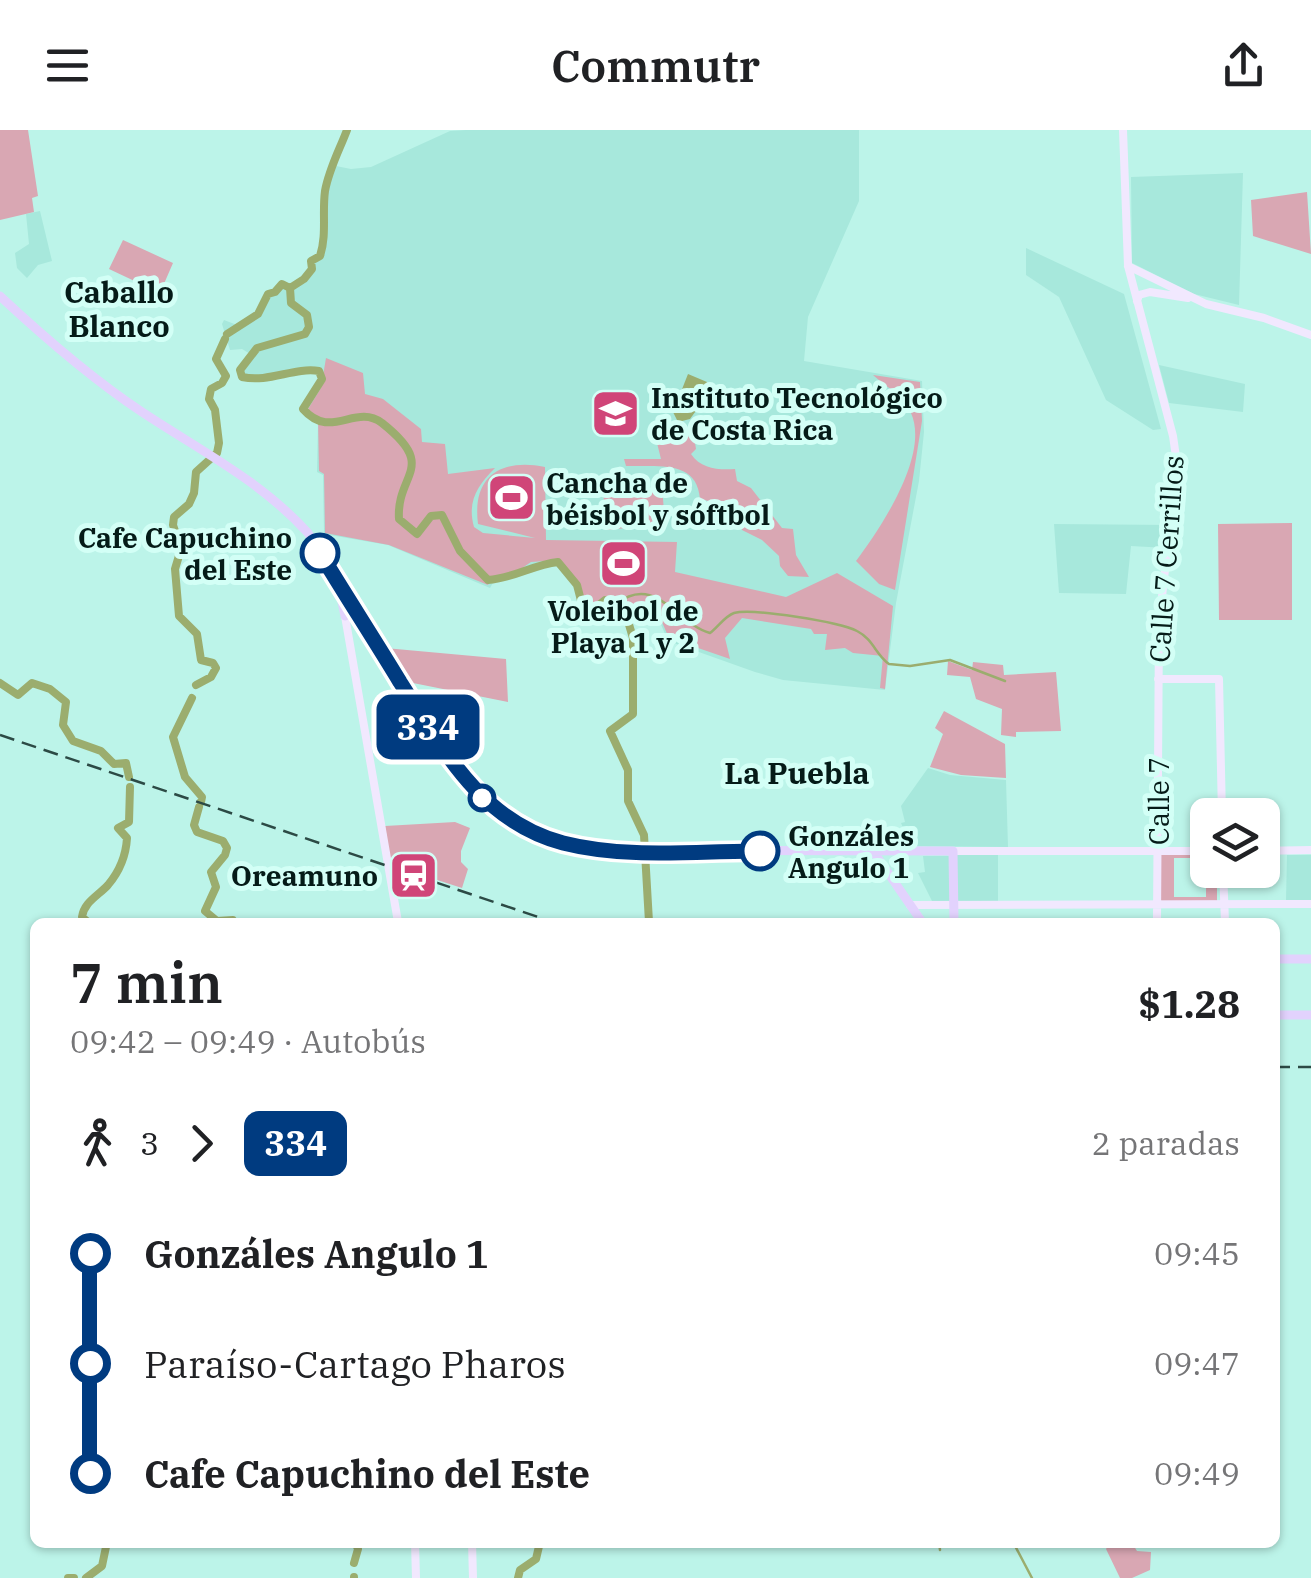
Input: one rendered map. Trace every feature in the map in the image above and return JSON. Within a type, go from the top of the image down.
[{"type":"main road","points":[[0,296],[100,382],[222,461],[272,496],[292,516],[308,533],[444,752],[482,798],[519,825],[549,838],[598,850],[875,854],[953,850],[954,918]]},
{"type":"main road","points":[[339,584],[345,616]]},
{"type":"main road","points":[[875,854],[919,918]]},
{"type":"main road","points":[[1280,959],[1311,960]]},
{"type":"main road","points":[[1280,1014],[1311,1015]]},
{"type":"street","name":"Calle 7 Cerrillos","points":[[1123,130],[1128,266],[1177,464],[1160,604],[1158,679]]},
{"type":"street","points":[[1128,266],[1193,298]]},
{"type":"street","points":[[1136,305],[1140,295],[1147,292],[1193,298],[1311,336]]},
{"type":"street","points":[[354,608],[345,616],[397,918]]},
{"type":"street","points":[[1158,679],[1219,679],[1222,798]]},
{"type":"street","name":"Calle 7","points":[[1158,679],[1158,918]]},
{"type":"street","points":[[953,850],[1190,851]]},
{"type":"street","points":[[1280,851],[1311,850]]},
{"type":"street","points":[[1224,888],[1225,918]]},
{"type":"street","points":[[910,904],[1311,904]]},
{"type":"street","points":[[415,1548],[416,1578]]},
{"type":"street","points":[[472,1548],[473,1578]]},
{"type":"shaded area","points":[[0,130],[28,130],[38,196],[32,198],[34,212],[0,220]]},
{"type":"shaded area","name":"Instituto Tecnológico de Costa Rica","points":[[859,130],[859,201],[808,317],[804,361],[922,381],[924,432],[919,481],[896,603],[885,690],[783,680],[755,672],[668,641],[657,615],[646,605],[633,609],[605,600],[585,615],[576,583],[558,562],[535,565],[511,578],[495,579],[490,588],[388,545],[324,534],[323,475],[317,472],[318,422],[304,408],[322,380],[320,371],[243,377],[240,370],[252,355],[242,349],[230,350],[222,324],[224,320],[237,325],[258,314],[268,294],[282,284],[290,288],[312,270],[311,261],[320,256],[323,245],[325,194],[331,165],[371,167],[450,131]]},
{"type":"shaded area","points":[[1243,173],[1239,305],[1194,294],[1132,263],[1131,177]]},
{"type":"shaded area","points":[[1307,192],[1311,254],[1253,236],[1251,200]]},
{"type":"shaded area","points":[[40,211],[52,261],[38,265],[27,278],[17,268],[15,253],[29,244],[26,214]]},
{"type":"shaded area","points":[[123,240],[173,263],[160,293],[109,269]]},
{"type":"shaded area","points":[[1026,248],[1124,294],[1161,429],[1153,430],[1106,400],[1059,297],[1026,275]]},
{"type":"shaded area","points":[[326,358],[363,373],[365,394],[383,399],[421,429],[422,442],[445,444],[448,474],[495,468],[473,502],[474,527],[483,533],[535,538],[478,524],[477,508],[492,474],[515,466],[545,467],[546,540],[677,542],[675,572],[786,597],[837,573],[893,606],[885,689],[880,688],[883,656],[853,653],[845,648],[825,650],[827,634],[814,634],[811,629],[742,618],[725,638],[730,659],[669,638],[656,612],[646,604],[632,606],[603,598],[586,613],[579,583],[560,560],[531,562],[512,575],[492,577],[488,585],[389,545],[325,533],[318,418],[308,409],[321,388]]},
{"type":"shaded area","points":[[1159,365],[1245,384],[1243,412],[1169,403]]},
{"type":"shaded area","points":[[688,374],[707,382],[709,393],[690,419],[678,422],[673,412]]},
{"type":"shaded area","points":[[873,375],[920,382],[922,421],[895,590],[879,584],[856,561],[900,491],[914,449],[915,430],[903,401]]},
{"type":"shaded area","points":[[661,434],[694,437],[696,449],[691,454],[700,463],[716,469],[735,469],[737,481],[751,488],[782,528],[793,529],[796,555],[809,577],[788,576],[780,566],[779,556],[762,540],[742,530],[732,511],[700,499],[692,477],[683,471],[662,466],[626,466],[624,459],[661,459],[656,439]]},
{"type":"shaded area","points":[[662,486],[665,524],[607,530],[603,492]]},
{"type":"shaded area","points":[[1292,523],[1292,620],[1219,620],[1218,524]]},
{"type":"shaded area","points":[[1054,524],[1171,525],[1167,548],[1131,546],[1126,594],[1059,593]]},
{"type":"shaded area","points":[[385,648],[506,659],[508,702],[408,682]]},
{"type":"shaded area","points":[[948,661],[972,670],[973,662],[1003,665],[1004,675],[1056,672],[1061,731],[1001,735],[1002,709],[976,699],[970,677],[947,675]]},
{"type":"shaded area","points":[[944,711],[1005,744],[1006,778],[961,775],[930,767],[943,734],[935,728]]},
{"type":"shaded area","points":[[928,768],[950,775],[1006,780],[1008,847],[911,846],[901,823],[905,822],[901,806]]},
{"type":"shaded area","points":[[455,822],[470,828],[461,851],[461,862],[468,869],[462,888],[391,865],[385,826]]},
{"type":"shaded area","points":[[998,853],[998,901],[957,901],[957,854]]},
{"type":"shaded area","points":[[1160,853],[1190,854],[1190,858],[1174,858],[1174,897],[1206,897],[1206,888],[1217,888],[1217,901],[1161,901]]},
{"type":"shaded area","points":[[1287,855],[1311,855],[1311,900],[1286,900]]},
{"type":"shaded area","points":[[923,856],[950,856],[950,901],[932,901],[918,873],[925,872]]},
{"type":"shaded area","points":[[1106,1549],[1151,1552],[1150,1570],[1132,1578],[1120,1578]]},
{"type":"waterway","points":[[347,130],[325,191],[320,256],[311,261],[312,269],[304,279],[290,288],[291,303],[307,315],[309,327],[305,334],[257,348],[240,370],[242,377],[319,371],[322,379],[303,409],[313,418],[323,422],[372,418],[399,438],[408,451],[411,471],[399,519],[417,534],[431,516],[442,515],[460,551],[488,580],[558,562],[577,585],[585,616],[605,600],[625,611],[633,638],[633,714],[610,731],[628,770],[628,801],[644,835],[649,918]]},
{"type":"waterway","points":[[227,334],[258,314],[268,294],[282,284],[290,288]]},
{"type":"waterway","points":[[196,685],[211,677],[216,668],[201,660],[197,634],[179,616],[175,569],[181,549],[173,525],[174,517],[189,504],[194,493],[196,472],[217,453],[215,410],[209,399],[211,389],[226,376],[216,359],[225,339]]},
{"type":"waterway","points":[[616,604],[630,596],[654,597],[710,633],[734,613],[759,612],[816,620],[857,631],[889,664],[910,666],[950,660],[1005,681]]},
{"type":"waterway","points":[[0,683],[18,695],[32,683],[50,689],[66,702],[63,725],[73,741],[101,751],[114,764],[126,763],[129,777]]},
{"type":"waterway","points":[[192,698],[173,737],[185,777],[202,797],[201,802]]},
{"type":"waterway","points":[[83,918],[85,907],[119,869],[127,838],[118,828],[129,822],[130,787]]},
{"type":"waterway","points":[[199,807],[194,825],[197,832],[223,841],[227,848],[211,872],[216,887],[205,911],[213,918]]},
{"type":"waterway","points":[[86,1578],[102,1566],[106,1548]]},
{"type":"waterway","points":[[354,1563],[358,1548]]},
{"type":"waterway","points":[[518,1578],[520,1570],[536,1559],[539,1548]]},
{"type":"waterway","points":[[1016,1548],[1032,1578]]},
{"type":"waterway","points":[[68,1578],[74,1578]]},
{"type":"railway","points":[[0,735],[541,918]]},
{"type":"railway","points":[[1280,1067],[1311,1067]]},
{"type":"bus line","name":"334","points":[[320,553],[444,752],[474,790],[502,815],[536,834],[598,850],[760,851]]},
{"type":"place","name":"Instituto Tecnológico de Costa Rica","points":[[616,413]]},
{"type":"place","name":"Cancha de béisbol y sóftbol","points":[[511,498]]},
{"type":"place","name":"Cafe Capuchino del Este","points":[[320,553]]},
{"type":"place","name":"Voleibol de Playa 1 y 2","points":[[623,563]]},
{"type":"place","name":"Gonzáles Angulo 1","points":[[760,851]]},
{"type":"place","name":"Oreamuno","points":[[413,875]]},
{"type":"district","name":"Caballo Blanco","points":[[119,308]]},
{"type":"district","name":"La Puebla","points":[[797,772]]}]
